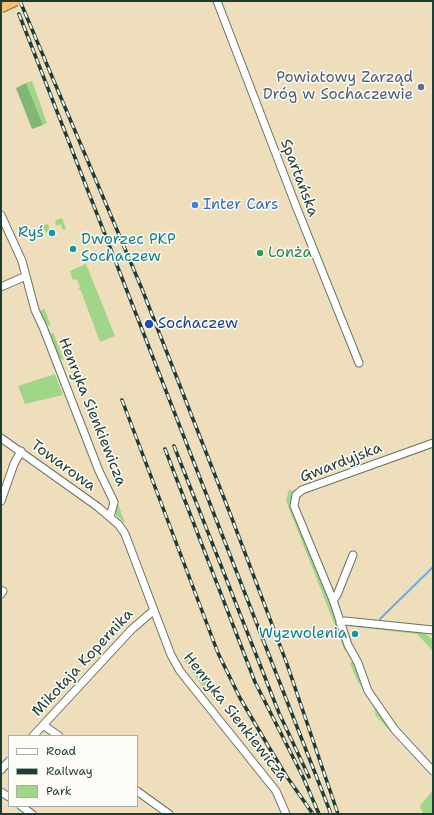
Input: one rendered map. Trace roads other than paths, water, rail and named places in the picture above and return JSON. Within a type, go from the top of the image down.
[{"type":"main road","points":[[1,8],[16,1]]},
{"type":"street","name":"Spartańska","points":[[217,1],[296,206],[359,363]]},
{"type":"street","name":"Henryka Sienkiewicza","points":[[1,215],[22,261],[35,310],[114,502],[110,516],[120,525],[125,534],[171,655],[180,671],[276,791],[286,814]]},
{"type":"street","points":[[1,287],[26,276]]},
{"type":"street","name":"Towarowa","points":[[1,438],[110,516]]},
{"type":"street","name":"Gwardyjska","points":[[433,443],[302,490],[296,495],[294,506],[333,600],[348,645],[358,664],[368,691],[395,730],[433,771]]},
{"type":"street","points":[[1,501],[14,464],[21,452]]},
{"type":"street","points":[[333,600],[337,595],[353,555]]},
{"type":"street","name":"Mikołaja Kopernika","points":[[34,735],[131,630],[154,610]]},
{"type":"street","points":[[340,623],[344,621],[433,630]]},
{"type":"street","points":[[43,725],[58,735]]},
{"type":"street","points":[[1,770],[8,762]]},
{"type":"street","points":[[138,792],[169,814]]},
{"type":"street","points":[[22,807],[32,814]]},
{"type":"waterway","points":[[380,619],[433,567]]},
{"type":"railway","points":[[20,1],[142,289],[231,516],[287,664],[338,814]]},
{"type":"railway","points":[[19,14],[331,814]]},
{"type":"railway","points":[[122,400],[218,653],[240,698],[270,749],[287,777],[313,814]]},
{"type":"railway","points":[[174,446],[279,713],[309,777]]},
{"type":"railway","points":[[165,449],[255,682],[303,777],[319,814]]},
{"type":"place","name":"Powiatowy Zarząd Dróg w Sochaczewie","points":[[421,87]]},
{"type":"place","name":"Inter Cars","points":[[195,205]]},
{"type":"place","name":"Ryś","points":[[52,233]]},
{"type":"place","name":"Dworzec PKP Sochaczew","points":[[73,249]]},
{"type":"place","name":"Lonża","points":[[260,253]]},
{"type":"place","name":"Sochaczew","points":[[149,324]]},
{"type":"place","name":"Wyzwolenia","points":[[355,634]]}]
